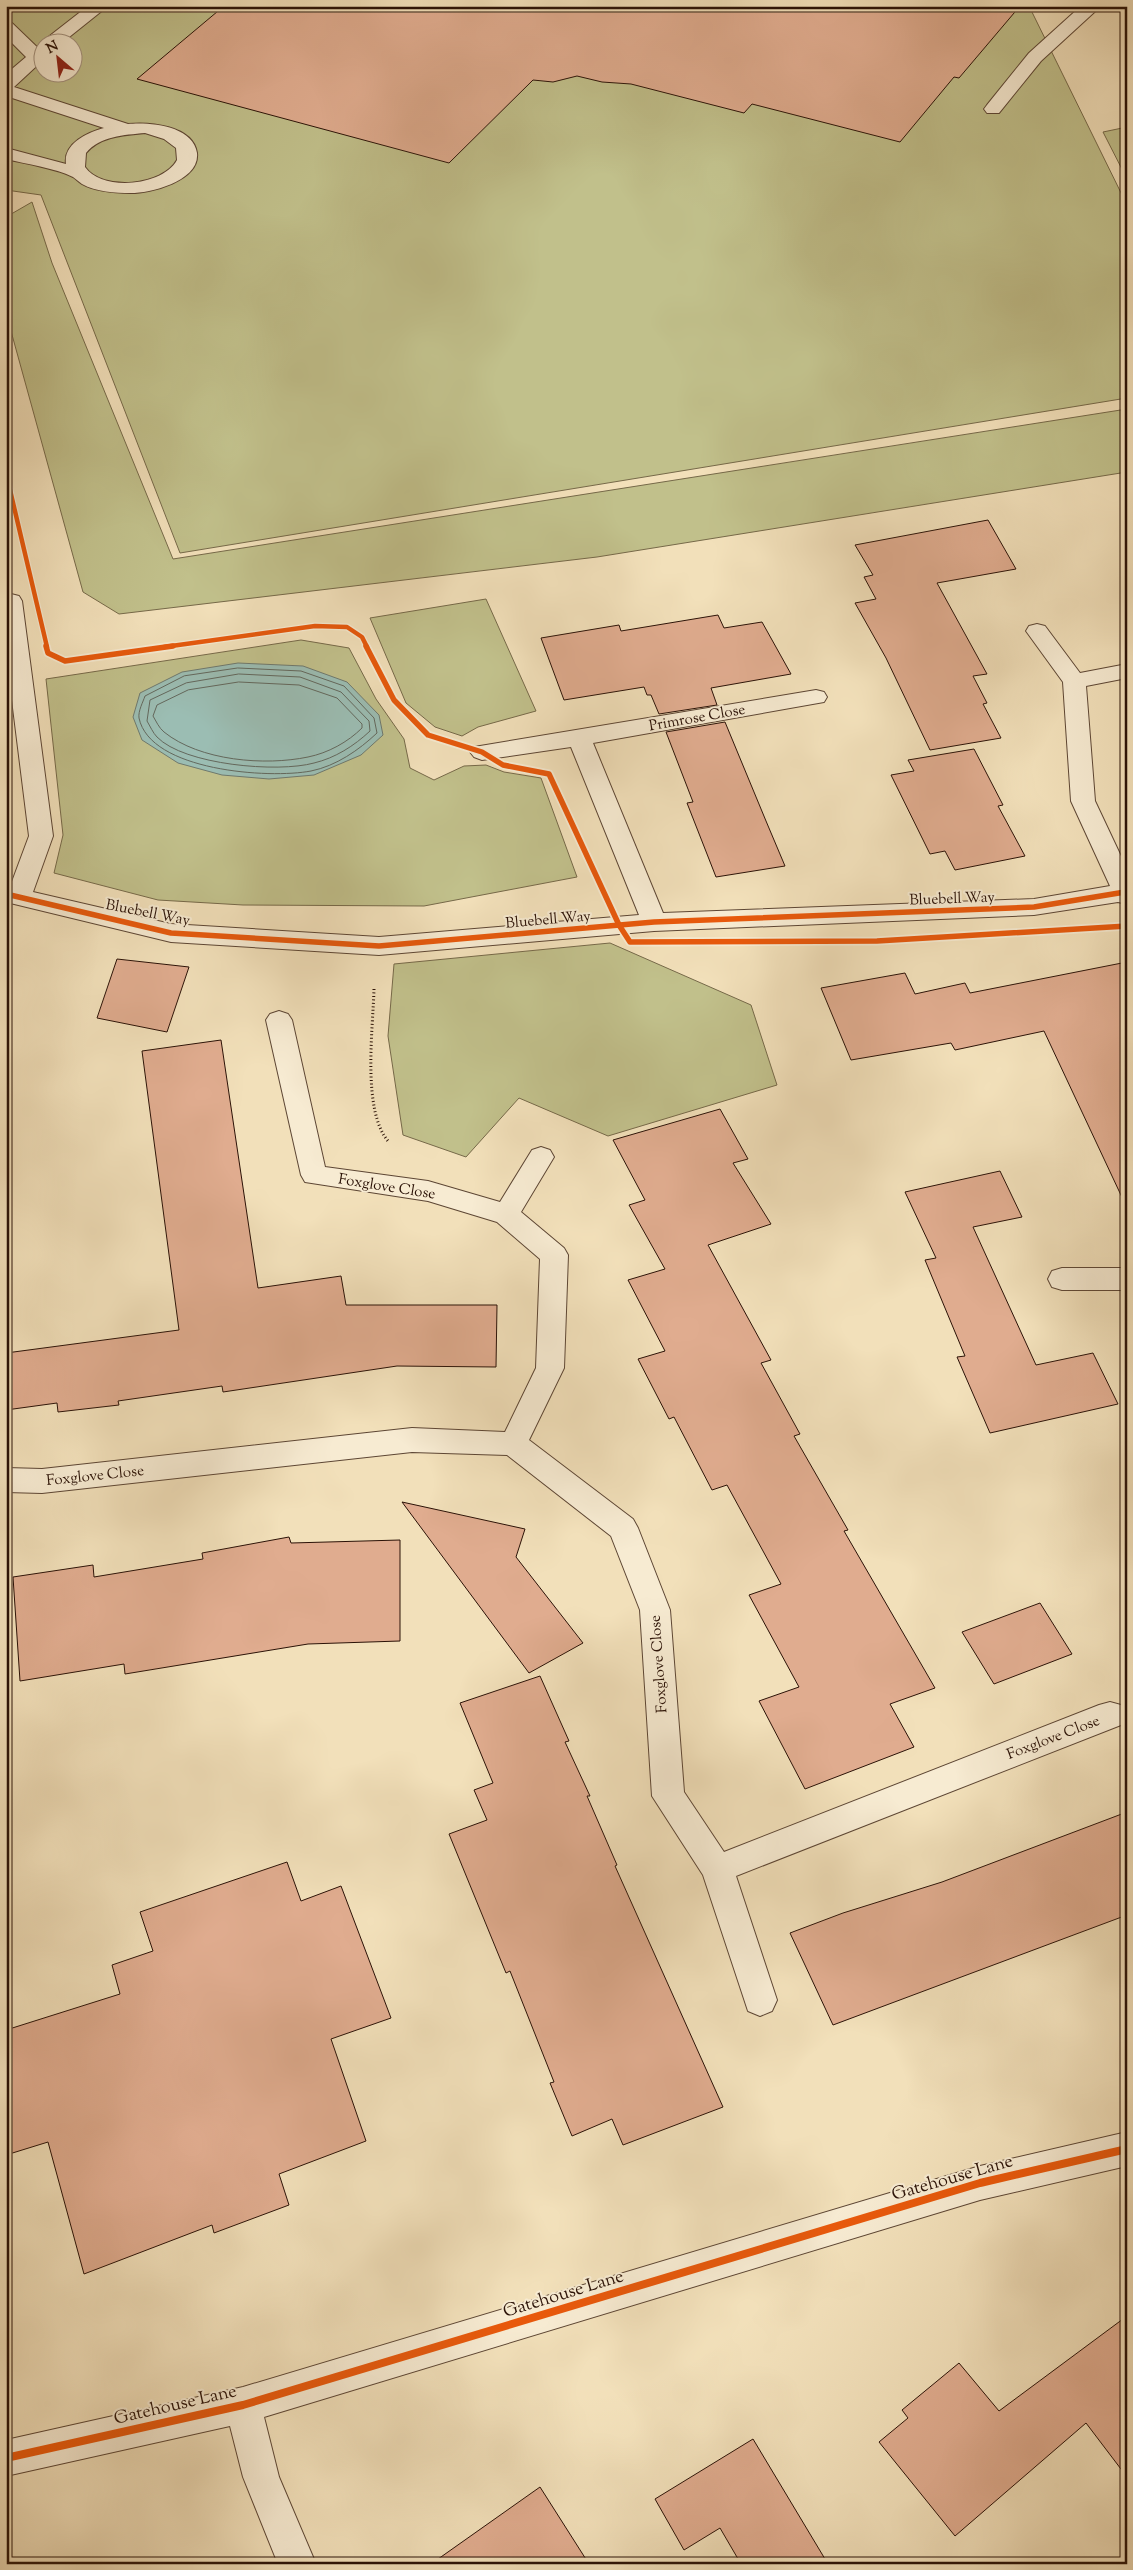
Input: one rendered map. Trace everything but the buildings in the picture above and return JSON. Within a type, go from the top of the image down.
[{"type":"street","points":[[66,32],[99,6]]},
{"type":"street","points":[[993,109],[1035,57],[1092,6]]},
{"type":"street","points":[[6,27],[32,48]]},
{"type":"street","points":[[6,84],[32,61]]},
{"type":"street","points":[[6,90],[126,129]]},
{"type":"street","points":[[145,128],[177,138],[186,147],[188,157],[184,167],[172,177],[156,184],[139,187],[103,186],[89,181],[79,173],[74,164],[74,155],[81,146],[107,132],[126,129],[145,128]]},
{"type":"street","points":[[6,153],[79,173]]},
{"type":"street","name":"Bluebell Way","points":[[11,601],[41,836],[13,895],[172,933],[379,946],[654,922],[1034,907],[1126,894]]},
{"type":"street","points":[[1037,631],[1074,681],[1083,801],[1126,894]]},
{"type":"street","points":[[1074,681],[1127,671]]},
{"type":"street","name":"Primrose Close","points":[[482,752],[579,738],[816,697]]},
{"type":"street","points":[[579,738],[654,922]]},
{"type":"street","name":"Foxglove Close","points":[[279,1020],[314,1175],[428,1191],[506,1214],[554,1255],[550,1368],[513,1444]]},
{"type":"street","points":[[506,1214],[541,1157]]},
{"type":"street","points":[[1062,1279],[1127,1279]]},
{"type":"street","name":"Foxglove Close","points":[[6,1480],[42,1481],[412,1440],[513,1444],[623,1528],[654,1610],[668,1796],[717,1869],[760,2000]]},
{"type":"street","name":"Foxglove Close","points":[[717,1869],[1110,1715]]},
{"type":"street","name":"Gatehouse Lane","points":[[6,2458],[243,2405],[980,2183],[1127,2148]]},
{"type":"street","points":[[243,2405],[261,2477],[297,2564]]},
{"type":"path","points":[[379,946],[374,989],[371,1083],[379,1130],[428,1191]]},
{"type":"shaded area","points":[[6,6],[1029,6],[1127,205],[1127,398],[180,553],[41,195],[6,190]]},
{"type":"shaded area","points":[[1127,127],[1127,179],[1103,132]]},
{"type":"shaded area","points":[[32,202],[52,263],[173,559],[1127,409],[1127,472],[597,557],[119,614],[83,592],[6,313],[6,217]]},
{"type":"shaded area","points":[[486,599],[536,711],[478,727],[462,736],[435,727],[406,703],[370,618]]},
{"type":"shaded area","points":[[301,640],[349,648],[376,699],[404,739],[410,768],[434,780],[464,766],[486,765],[504,772],[541,778],[577,877],[424,906],[243,905],[158,900],[54,873],[63,835],[46,679]]},
{"type":"shaded area","points":[[610,943],[751,1005],[777,1085],[608,1136],[519,1098],[466,1157],[403,1135],[388,1036],[394,964]]},
{"type":"water","points":[[238,663],[303,666],[347,682],[379,715],[383,735],[361,755],[314,775],[269,779],[222,775],[178,763],[142,740],[133,717],[140,693],[182,672]]},
{"type":"cycle path","points":[[6,473],[48,653],[65,661],[315,626],[347,627],[362,637],[394,700],[428,735],[482,752],[503,765],[549,774],[619,925],[630,942],[877,941],[1127,926]]},
{"type":"cycle path","points":[[6,894],[171,933],[379,946],[654,922],[1034,907],[1125,892]]},
{"type":"cycle path","points":[[6,2458],[243,2405],[980,2183],[1127,2149]]}]
